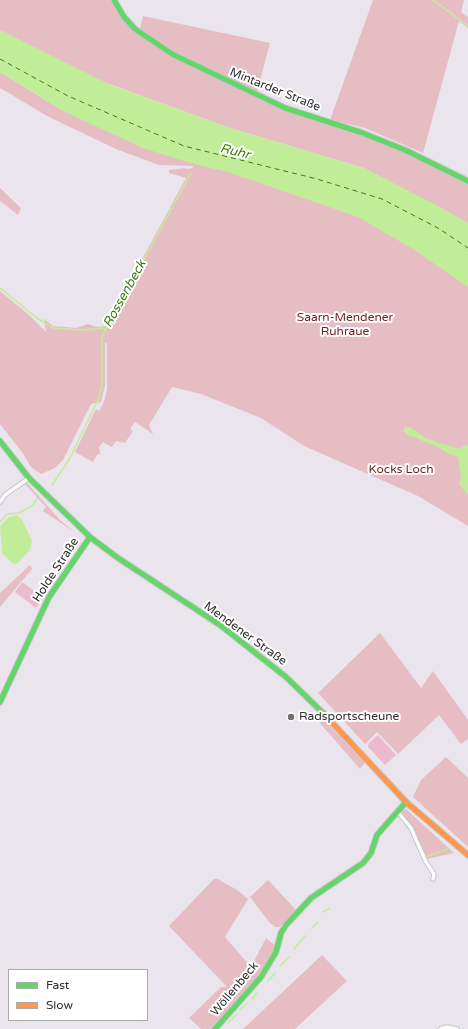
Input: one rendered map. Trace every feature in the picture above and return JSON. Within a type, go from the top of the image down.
[{"type":"main road","name":"Mintarder Straße","points":[[114,0],[124,17],[135,29],[172,54],[190,64],[285,108],[360,132],[405,150],[468,181]]},
{"type":"main road","name":"Mendener Straße","points":[[0,441],[29,478],[90,537],[118,558],[220,625],[275,667],[323,713],[406,802],[468,855]]},
{"type":"main road","name":"Holde Straße","points":[[0,702],[49,597],[90,537]]},
{"type":"main road","name":"Wöllenbeck","points":[[215,1029],[261,977],[276,952],[281,933],[286,925],[311,898],[364,864],[371,853],[377,835],[406,802]]},
{"type":"street","points":[[0,502],[5,495],[29,478]]},
{"type":"street","points":[[397,811],[410,828],[426,862],[434,874],[434,879]]},
{"type":"street","points":[[440,1029],[447,1027],[457,1029]]},
{"type":"green space","points":[[0,0],[110,0],[122,18],[169,55],[184,63],[277,107],[372,138],[423,160],[468,183],[468,223],[364,168],[230,128],[98,80],[0,30]]},
{"type":"green space","points":[[373,0],[464,0],[461,12],[468,17],[468,28],[459,21],[423,153],[365,128],[330,120]]},
{"type":"green space","points":[[143,16],[270,43],[257,92],[184,58],[140,29]]},
{"type":"green space","name":"Saarn-Mendener Ruhraue","points":[[0,72],[65,112],[205,144],[468,257],[468,526],[418,496],[304,446],[261,418],[201,394],[172,387],[149,425],[153,434],[135,422],[130,429],[133,431],[125,443],[116,441],[112,447],[103,442],[99,447],[100,454],[97,455],[93,462],[75,452],[96,409],[99,411],[104,402],[107,390],[107,344],[105,342],[105,385],[101,402],[91,404],[63,460],[55,468],[41,474],[31,467],[22,452],[0,424],[0,291],[29,315],[46,332],[44,319],[53,326],[76,328],[88,324],[97,327],[106,326],[186,178],[169,173],[169,170],[184,168],[188,169],[194,166],[159,165],[116,149],[47,116],[0,88]]},
{"type":"green space","points":[[0,188],[21,208],[18,215],[0,201]]},
{"type":"green space","points":[[24,483],[27,483],[60,520],[73,531],[43,511],[46,507]]},
{"type":"green space","points":[[30,565],[32,569],[0,607],[0,593]]},
{"type":"green space","points":[[380,633],[421,688],[433,671],[468,720],[468,739],[461,744],[439,715],[398,754],[377,732],[365,744],[318,693]]},
{"type":"green space","points":[[322,718],[365,763],[360,769],[319,722]]},
{"type":"green space","points":[[446,757],[468,778],[468,847],[413,797],[421,780]]},
{"type":"green space","points":[[406,809],[454,853],[427,859],[409,822],[401,811]]},
{"type":"green space","points":[[214,879],[218,879],[237,890],[248,899],[225,937],[251,967],[266,938],[276,946],[259,975],[214,1029],[201,1029],[189,1018],[221,987],[227,987],[169,926]]},
{"type":"green space","points":[[268,880],[296,910],[280,927],[275,927],[270,923],[250,897]]},
{"type":"green space","points":[[322,955],[347,981],[295,1029],[243,1029]]},
{"type":"shaded area","points":[[22,582],[44,598],[36,608],[15,592]]},
{"type":"shaded area","points":[[378,735],[396,755],[385,765],[368,747],[369,743]]},
{"type":"water","name":"Ruhr","points":[[0,30],[113,86],[230,128],[364,168],[434,204],[468,223],[468,287],[413,249],[358,217],[228,172],[194,164],[143,148],[65,112],[0,72]]},
{"type":"water","points":[[405,427],[410,427],[426,438],[459,449],[466,445],[468,446],[468,495],[459,484],[461,477],[458,457],[406,434],[403,431]]},
{"type":"water","points":[[17,515],[22,520],[32,541],[30,550],[17,564],[12,563],[2,553],[0,526],[9,517]]},
{"type":"waterway","points":[[433,0],[468,26]]},
{"type":"waterway","name":"Rossenbeck","points":[[52,485],[70,458],[99,398],[102,386],[102,336],[191,173]]},
{"type":"waterway","points":[[0,288],[37,318],[53,328],[82,330],[106,328]]},
{"type":"waterway","name":"Rossenbeck","points":[[0,522],[7,514],[19,513],[32,506],[37,499]]},
{"type":"waterway","name":"Wöllenbeck","points":[[428,856],[448,849]]},
{"type":"waterway","name":"Wöllenbeck","points":[[323,912],[330,908]]},
{"type":"waterway","name":"Wöllenbeck","points":[[312,928],[318,922]]},
{"type":"waterway","name":"Wöllenbeck","points":[[294,949],[305,936]]},
{"type":"waterway","name":"Wöllenbeck","points":[[280,966],[289,957]]},
{"type":"waterway","name":"Wöllenbeck","points":[[268,981],[275,973]]},
{"type":"waterway","name":"Wöllenbeck","points":[[252,999],[257,993]]},
{"type":"waterway","name":"Wöllenbeck","points":[[240,1010],[248,1003]]},
{"type":"waterway","name":"Wöllenbeck","points":[[228,1023],[237,1014]]},
{"type":"ferry route","points":[[0,59],[68,96],[184,146],[317,179],[382,199],[438,228],[468,248]]},
{"type":"traffic: fast","points":[[114,0],[124,17],[135,29],[172,54],[285,108],[360,132],[405,150],[468,181]]},
{"type":"traffic: fast","points":[[0,441],[29,478],[90,537],[118,558],[220,625],[286,677],[323,713]]},
{"type":"traffic: fast","points":[[0,702],[49,597],[90,537]]},
{"type":"traffic: fast","points":[[215,1029],[261,977],[276,952],[281,933],[286,925],[311,898],[363,863],[371,853],[377,835],[406,802]]},
{"type":"traffic: slow","points":[[323,713],[406,802],[468,855]]},
{"type":"place","name":"Radsportscheune","points":[[291,717]]},
{"type":"park label","name":"Kocks Loch","points":[[401,470]]}]
